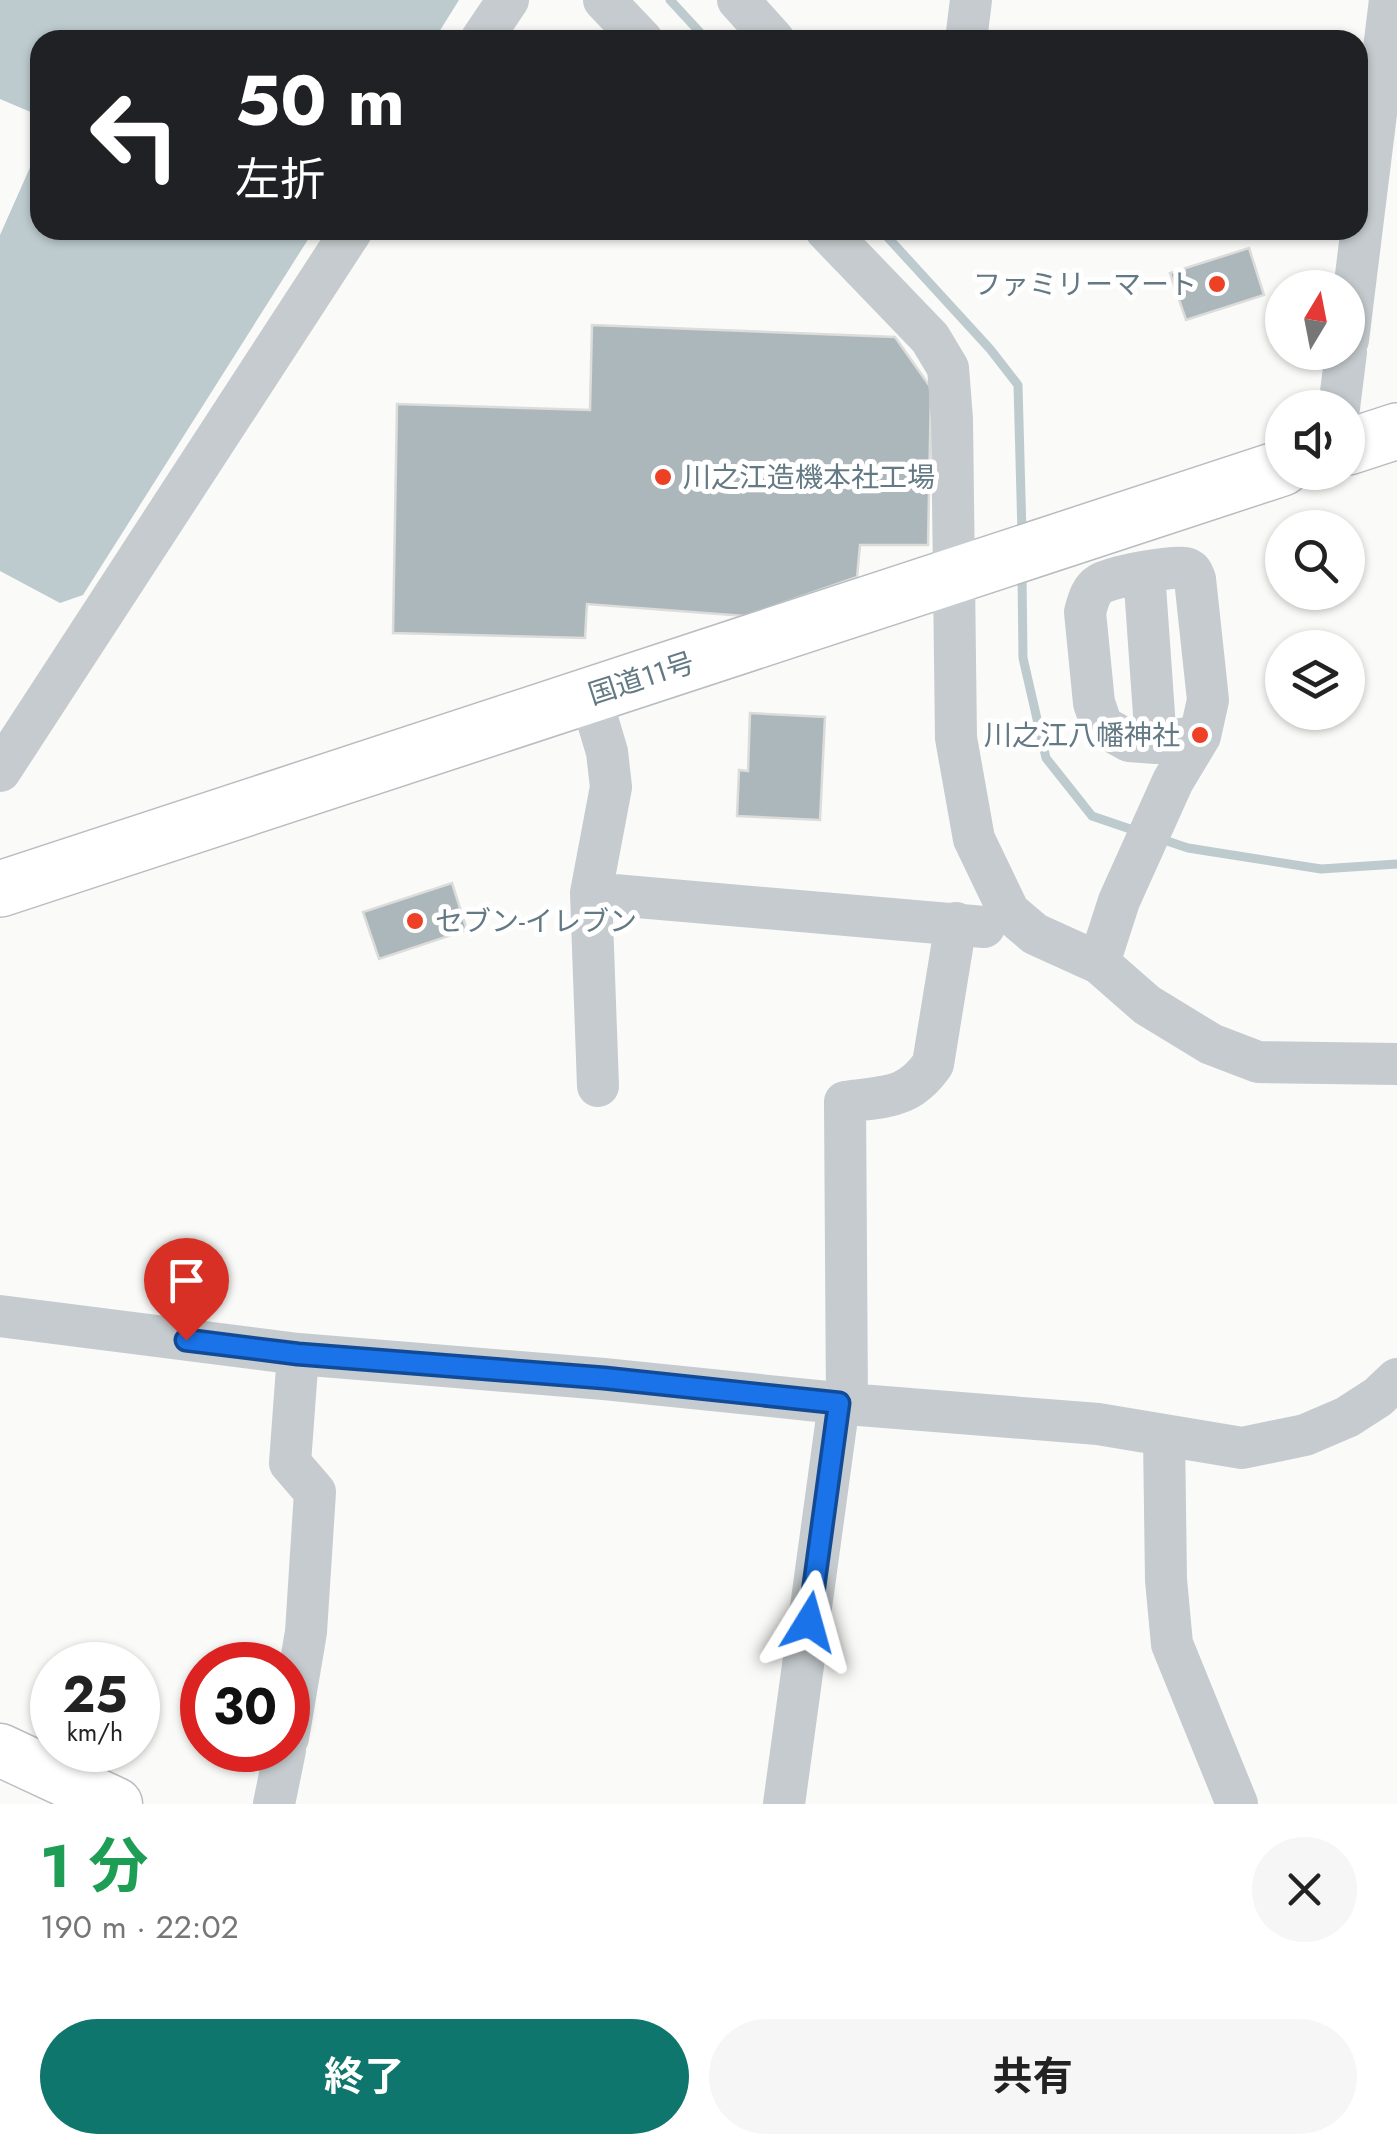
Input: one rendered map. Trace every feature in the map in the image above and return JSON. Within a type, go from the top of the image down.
[{"type":"highway","points":[[1365,441],[1397,430]]},
{"type":"highway","name":"国道11号","points":[[0,889],[1265,474]]},
{"type":"main road","points":[[2,1764],[116,1804]]},
{"type":"street","points":[[487,30],[508,0]]},
{"type":"street","points":[[604,0],[632,30]]},
{"type":"street","points":[[738,0],[765,30]]},
{"type":"street","points":[[967,30],[971,0]]},
{"type":"street","points":[[1368,184],[1390,0]]},
{"type":"street","points":[[0,771],[345,240]]},
{"type":"street","points":[[836,240],[930,338],[948,368],[956,738],[974,839],[1009,912],[1035,934],[1099,964],[1147,1005],[1211,1044],[1258,1062],[1397,1064]]},
{"type":"street","points":[[1357,270],[1361,240]]},
{"type":"street","points":[[1183,567],[1191,570],[1196,579],[1208,700],[1200,736],[1164,762],[1102,726],[1094,703],[1085,612],[1088,598],[1099,584],[1183,567]]},
{"type":"street","points":[[1099,964],[1164,762],[1144,572]]},
{"type":"street","points":[[590,695],[607,752],[612,787],[591,893],[598,1086]]},
{"type":"street","points":[[591,893],[956,923],[1035,934]]},
{"type":"street","points":[[784,1804],[843,1403],[845,1102],[896,1094],[920,1082],[934,1064],[956,923]]},
{"type":"street","points":[[0,1316],[298,1354],[1098,1424],[1242,1448],[1305,1435],[1347,1417],[1397,1380]]},
{"type":"street","points":[[298,1354],[290,1463],[316,1492],[304,1642]]},
{"type":"street","points":[[1164,1436],[1166,1580],[1172,1644],[1236,1804]]},
{"type":"street","points":[[274,1804],[281,1772]]},
{"type":"shaded area","points":[[0,0],[459,0],[440,30],[30,30],[30,112],[0,99]]},
{"type":"shaded area","points":[[30,168],[30,240],[308,240],[83,595],[60,603],[0,571],[0,235]]},
{"type":"building","name":"ファミリーマート","points":[[1249,248],[1264,295],[1186,320],[1170,273]]},
{"type":"building","name":"川之江造機本社工場","points":[[592,325],[895,337],[931,388],[928,545],[860,545],[857,577],[745,616],[587,604],[585,638],[393,633],[397,404],[590,410]]},
{"type":"building","points":[[750,713],[825,717],[820,820],[737,816],[739,770],[748,771]]},
{"type":"building","name":"セブン-イレブン","points":[[452,883],[467,930],[379,959],[363,912]]},
{"type":"waterway","points":[[670,0],[698,30]]},
{"type":"waterway","points":[[890,240],[1018,385],[1022,534]]},
{"type":"waterway","points":[[1022,574],[1023,658],[1046,758],[1092,816],[1139,832]]},
{"type":"waterway","points":[[1158,838],[1188,848],[1321,869],[1397,864]]},
{"type":"place","name":"ファミリーマート","points":[[1217,284]]},
{"type":"place","name":"川之江造機本社工場","points":[[663,477]]},
{"type":"place","name":"川之江八幡神社","points":[[1200,735]]},
{"type":"place","name":"セブン-イレブン","points":[[415,921]]},
{"type":"route","points":[[186,1340],[298,1354],[604,1378],[839,1403],[809,1622]]}]
